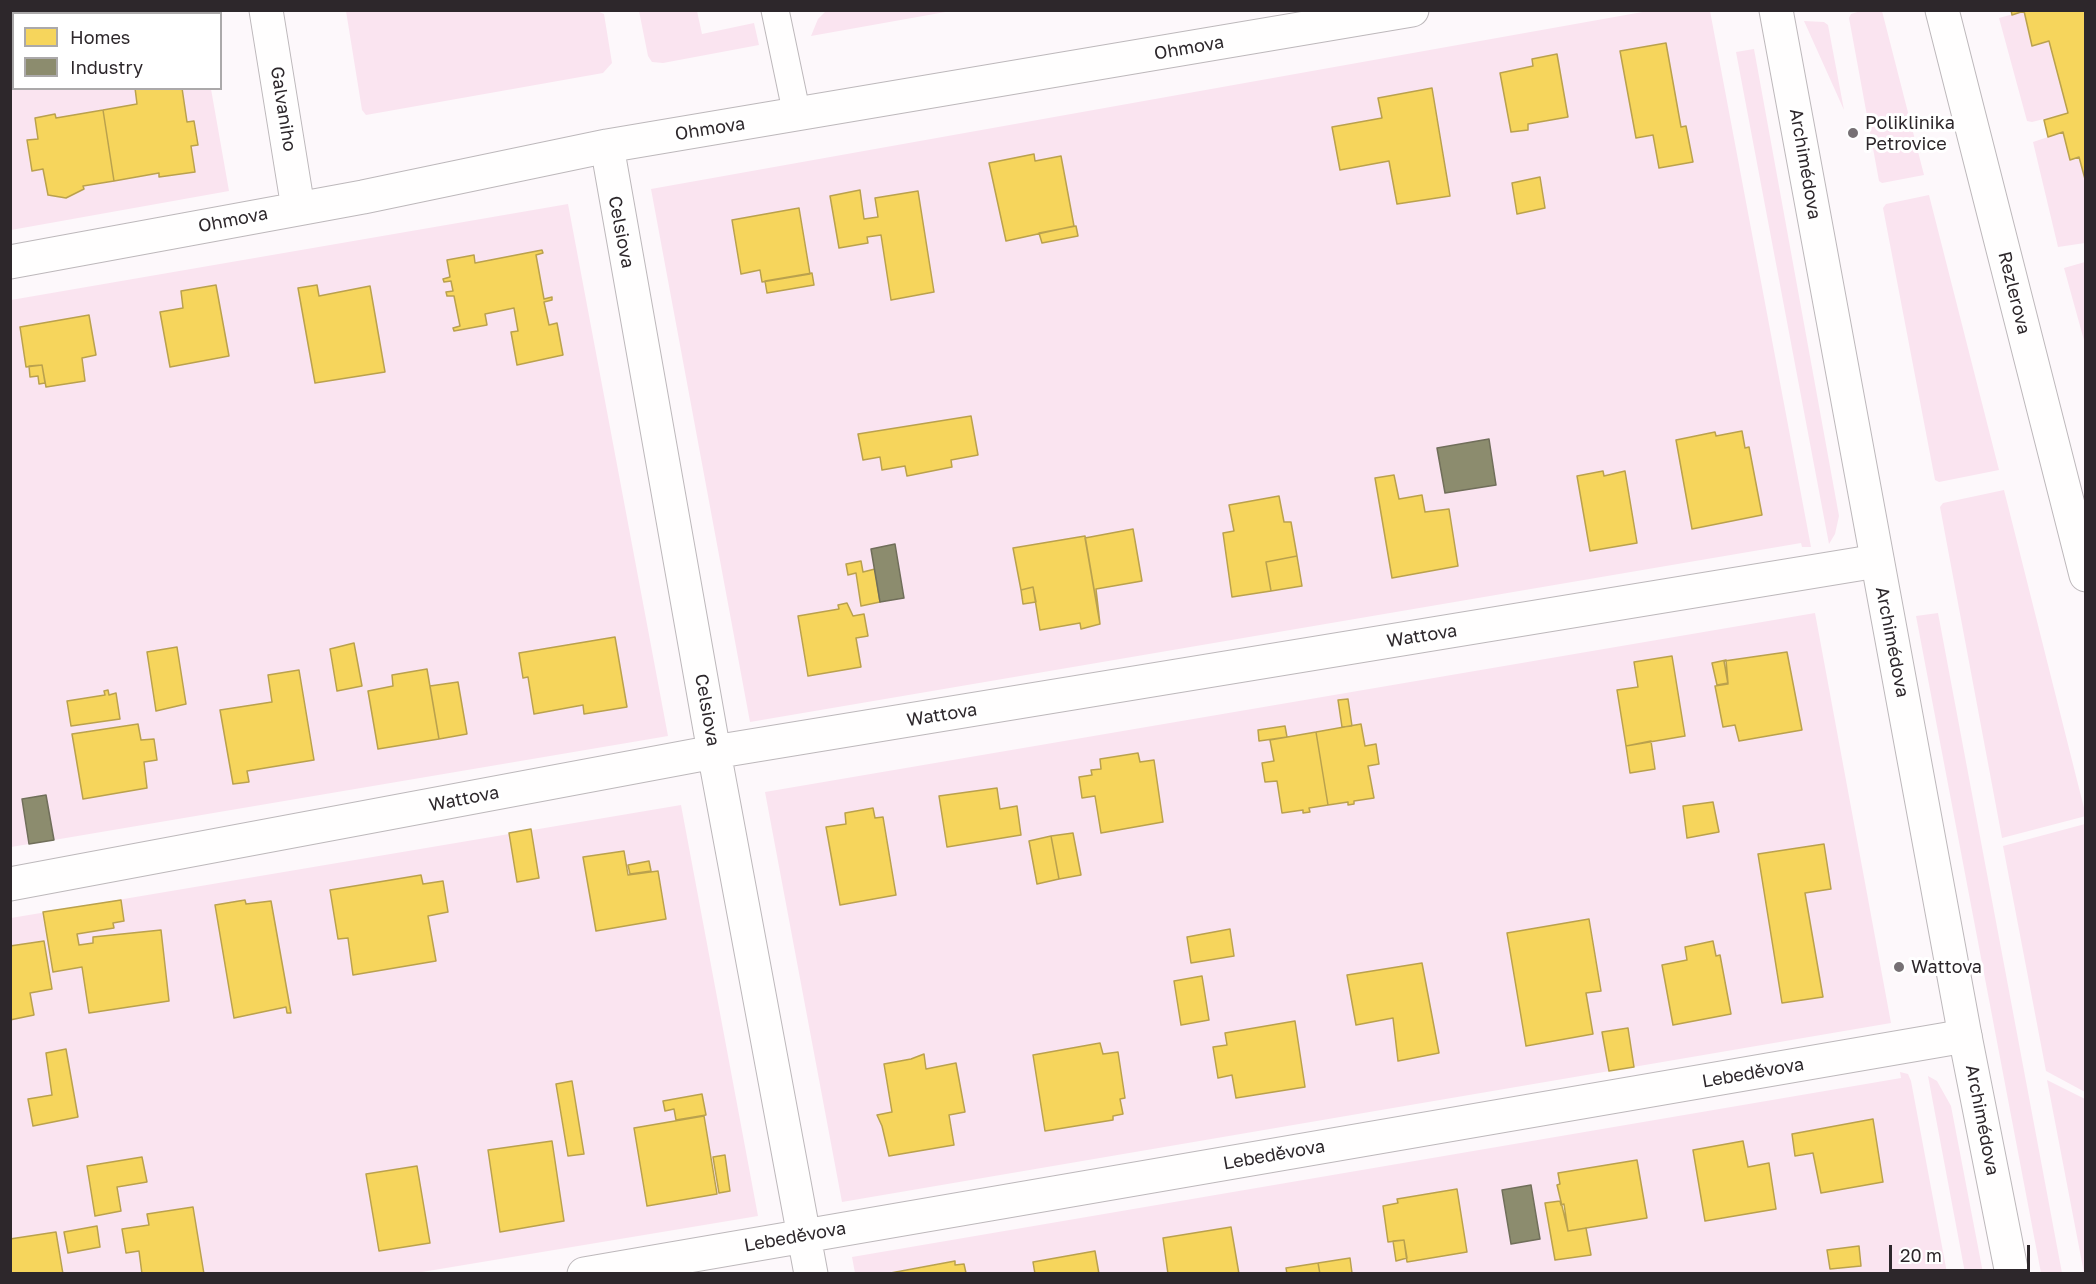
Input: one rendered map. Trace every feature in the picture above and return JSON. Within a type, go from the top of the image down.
[{"type":"street","name":"Galvaniho","points":[[266,10],[298,208]]},
{"type":"street","name":"Ohmova","points":[[10,262],[363,197],[607,146],[1412,10]]},
{"type":"street","name":"Archimédova","points":[[1776,10],[1965,1036],[2012,1274]]},
{"type":"street","name":"Rezlerova","points":[[1942,10],[2085,575]]},
{"type":"street","name":"Celsiova","points":[[607,146],[714,752],[812,1274]]},
{"type":"street","name":"Wattova","points":[[10,884],[714,752],[1877,561]]},
{"type":"street","name":"Lebeděvova","points":[[584,1274],[1965,1036]]},
{"type":"lane","points":[[775,10],[797,115]]},
{"type":"shaded area","points":[[1864,10],[1882,11],[1924,175],[1882,183],[1879,181],[1849,18],[1851,14]]},
{"type":"shaded area","points":[[11,11],[197,11],[12,12],[12,90],[135,90],[137,104],[56,118],[55,114],[35,118],[38,139],[28,140],[33,171],[43,169],[48,195],[66,198],[83,186],[159,173],[160,177],[195,172],[191,146],[198,144],[194,121],[187,122],[182,90],[211,90],[229,191],[11,230]]},
{"type":"shaded area","points":[[346,11],[597,11],[604,14],[612,63],[603,73],[366,115],[362,110]]},
{"type":"shaded area","points":[[639,11],[697,11],[702,34],[754,23],[759,45],[663,63],[652,62],[648,56]]},
{"type":"shaded area","points":[[826,11],[951,11],[811,36],[818,19]]},
{"type":"shaded area","points":[[1648,11],[1710,11],[1811,547],[1802,547],[1801,543],[750,722],[651,189]]},
{"type":"shaded area","points":[[2024,11],[2032,46],[2049,41],[2068,113],[2032,122],[2027,121],[1999,18]]},
{"type":"shaded area","points":[[1804,21],[1824,22],[1828,25],[1844,110]]},
{"type":"shaded area","points":[[1754,49],[1839,516],[1835,534],[1829,544],[1736,52]]},
{"type":"shaded area","points":[[2063,132],[2071,160],[2079,157],[2085,183],[2085,243],[2058,247],[2033,142]]},
{"type":"shaded area","points":[[1929,195],[1999,470],[1939,482],[1935,480],[1883,208],[1886,204]]},
{"type":"shaded area","points":[[568,204],[668,736],[54,840],[46,795],[22,798],[29,844],[11,847],[11,300]],"holes":[[[542,250],[543,253],[536,255],[544,299],[551,297],[552,300],[544,302],[549,325],[557,323],[517,364],[511,333],[518,331],[514,308],[485,314],[454,331],[453,328],[460,326],[454,296],[447,296],[446,293],[453,291],[451,281],[444,282],[443,279],[450,277],[447,260],[474,255],[475,263]],[[216,285],[229,356],[183,308],[181,291]],[[317,285],[319,296],[370,286],[385,372],[315,382],[298,289]],[[89,315],[96,355],[82,358],[84,381],[46,387],[42,365],[26,367],[20,327]],[[615,637],[627,707],[584,713],[583,705],[535,714],[528,677],[520,653]],[[354,643],[361,686],[337,691],[330,649]],[[177,647],[185,704],[156,710],[147,652]],[[427,669],[430,686],[458,683],[467,734],[378,749],[368,691],[393,686],[392,675]],[[299,670],[314,760],[247,771],[249,782],[233,784],[220,710],[272,702],[268,675]],[[104,691],[108,691],[120,718],[71,726],[67,701],[105,695]],[[138,724],[141,740],[154,739],[157,760],[144,762],[147,788],[83,798]]]},
{"type":"shaded area","points":[[2086,262],[2085,344],[2064,268]]},
{"type":"shaded area","points":[[2004,490],[2086,816],[2002,838],[1940,507],[1943,503]]},
{"type":"shaded area","points":[[1815,613],[1891,1023],[842,1202],[765,792]]},
{"type":"shaded area","points":[[1938,613],[2062,1273],[2041,1273],[1916,616]]},
{"type":"shaded area","points":[[681,805],[758,1216],[416,1273],[11,1274],[11,918]]},
{"type":"shaded area","points":[[2086,824],[2085,1092],[2046,1071],[2003,846]]},
{"type":"shaded area","points":[[1900,1072],[1908,1074],[1911,1081],[1947,1273],[1352,1273],[1349,1258],[1287,1268],[1287,1273],[1239,1273],[1231,1227],[1163,1238],[1168,1273],[1099,1273],[1095,1251],[1033,1262],[1035,1274],[966,1273],[955,1265],[955,1261],[885,1273],[855,1273],[852,1257],[1901,1078]],"holes":[[[1873,1119],[1883,1181],[1821,1192],[1813,1153],[1795,1155],[1792,1135]],[[1743,1142],[1748,1167],[1769,1164],[1776,1209],[1706,1221],[1694,1150]],[[1637,1160],[1647,1218],[1586,1228],[1591,1254],[1556,1260],[1545,1204],[1560,1201],[1559,1173]],[[1531,1186],[1540,1239],[1511,1243],[1502,1190]],[[1457,1189],[1467,1252],[1408,1262],[1407,1258],[1396,1261],[1393,1241],[1388,1242],[1383,1206],[1398,1203],[1397,1199]],[[1859,1246],[1860,1266],[1830,1269],[1828,1250]]]},
{"type":"shaded area","points":[[1928,1076],[1937,1081],[1951,1106],[1983,1273],[1965,1273]]},
{"type":"shaded area","points":[[2047,1080],[2085,1099],[2085,1273],[2084,1273]]},
{"type":"building: Homes","points":[[2011,10],[2086,10],[2086,183],[2079,157],[2070,160],[2063,132],[2048,137],[2044,120],[2068,113],[2049,41],[2032,46],[2024,11],[2012,15]]},
{"type":"building: Homes","points":[[1666,43],[1681,127],[1686,126],[1693,162],[1659,168],[1653,135],[1636,138],[1620,51]]},
{"type":"building: Homes","points":[[1557,54],[1568,117],[1528,124],[1528,130],[1511,132],[1500,73],[1533,66],[1532,59]]},
{"type":"building: Homes","points":[[1432,88],[1450,196],[1397,204],[1389,161],[1340,170],[1332,127],[1382,118],[1378,98]]},
{"type":"building: Homes","points":[[135,90],[182,90],[187,122],[194,121],[198,145],[191,146],[195,172],[159,177],[159,173],[114,181],[103,110],[137,104]]},
{"type":"building: Homes","points":[[103,110],[114,181],[83,186],[84,189],[66,198],[48,195],[43,169],[32,171],[27,140],[38,139],[35,118],[55,114],[56,118]]},
{"type":"building: Homes","points":[[1034,154],[1035,161],[1061,156],[1074,226],[1006,241],[989,163]]},
{"type":"building: Homes","points":[[1540,177],[1545,208],[1517,214],[1512,183]]},
{"type":"building: Homes","points":[[860,190],[864,219],[878,217],[875,198],[918,191],[934,292],[891,300],[881,235],[867,237],[868,243],[839,248],[830,196]]},
{"type":"building: Homes","points":[[799,208],[810,274],[762,282],[760,270],[741,274],[732,220]]},
{"type":"building: Homes","points":[[1076,226],[1078,236],[1042,243],[1039,233]]},
{"type":"building: Homes","points":[[542,250],[543,253],[536,255],[544,299],[552,297],[552,300],[544,302],[549,325],[557,323],[563,355],[517,365],[511,332],[518,331],[514,308],[485,314],[487,325],[454,331],[453,328],[460,326],[454,296],[447,296],[446,292],[453,291],[451,281],[444,282],[443,279],[450,277],[447,260],[474,255],[475,263]]},
{"type":"building: Homes","points":[[812,273],[814,285],[767,293],[765,281]]},
{"type":"building: Homes","points":[[216,285],[229,356],[170,367],[160,312],[183,308],[181,291]]},
{"type":"building: Homes","points":[[317,285],[319,296],[370,286],[385,372],[315,383],[298,288]]},
{"type":"building: Homes","points":[[89,315],[96,355],[82,358],[85,381],[46,387],[42,365],[26,367],[20,327]]},
{"type":"building: Homes","points":[[42,365],[45,383],[39,384],[38,376],[30,377],[29,366]]},
{"type":"building: Homes","points":[[971,416],[978,455],[951,460],[952,467],[907,476],[905,466],[882,470],[880,457],[863,460],[858,434]]},
{"type":"building: Homes","points":[[1742,431],[1745,448],[1749,447],[1762,515],[1692,529],[1676,440],[1715,432],[1716,436]]},
{"type":"building: Homes","points":[[1603,471],[1604,476],[1625,471],[1637,543],[1590,551],[1577,476]]},
{"type":"building: Homes","points":[[1394,475],[1399,499],[1422,495],[1425,512],[1449,509],[1458,566],[1392,578],[1375,478]]},
{"type":"building: Homes","points":[[1279,496],[1284,522],[1291,522],[1297,556],[1266,562],[1271,591],[1232,597],[1223,533],[1234,531],[1229,505]]},
{"type":"building: Homes","points":[[1133,529],[1142,581],[1096,589],[1100,624],[1085,538]]},
{"type":"building: Homes","points":[[1085,536],[1100,624],[1081,629],[1080,623],[1040,630],[1033,587],[1021,590],[1013,548]]},
{"type":"building: Homes","points":[[1297,556],[1302,586],[1271,591],[1266,562]]},
{"type":"building: Homes","points":[[861,561],[863,572],[875,569],[880,602],[861,606],[856,573],[848,575],[846,564]]},
{"type":"building: Homes","points":[[1033,587],[1036,602],[1023,604],[1021,590]]},
{"type":"building: Homes","points":[[847,603],[853,616],[864,614],[868,636],[856,638],[861,667],[808,676],[798,616],[839,609],[838,605]]},
{"type":"building: Homes","points":[[615,637],[627,707],[584,714],[583,705],[534,714],[528,677],[523,678],[519,653]]},
{"type":"building: Homes","points":[[354,643],[362,686],[337,691],[330,649]]},
{"type":"building: Homes","points":[[177,647],[186,704],[156,711],[147,652]]},
{"type":"building: Homes","points":[[1787,652],[1802,730],[1739,741],[1735,725],[1723,727],[1715,686],[1728,684],[1724,661]]},
{"type":"building: Homes","points":[[1672,656],[1685,736],[1626,746],[1617,690],[1638,687],[1634,662]]},
{"type":"building: Homes","points":[[1726,660],[1728,683],[1717,685],[1712,663]]},
{"type":"building: Homes","points":[[427,669],[439,739],[378,749],[368,691],[393,686],[392,675]]},
{"type":"building: Homes","points":[[299,670],[314,760],[247,771],[249,782],[233,784],[220,710],[272,702],[268,675]]},
{"type":"building: Homes","points":[[458,682],[467,734],[439,739],[430,686]]},
{"type":"building: Homes","points":[[108,690],[109,695],[116,693],[120,719],[71,726],[67,701],[105,695],[104,691]]},
{"type":"building: Homes","points":[[1348,699],[1352,726],[1342,727],[1338,700]]},
{"type":"building: Homes","points":[[138,724],[141,740],[154,739],[157,760],[144,762],[147,788],[83,799],[72,734]]},
{"type":"building: Homes","points":[[1361,724],[1365,746],[1376,744],[1379,764],[1368,766],[1374,798],[1354,801],[1354,804],[1348,805],[1348,802],[1328,805],[1316,732]]},
{"type":"building: Homes","points":[[1285,726],[1287,737],[1259,741],[1258,730]]},
{"type":"building: Homes","points":[[1316,732],[1328,805],[1309,808],[1310,812],[1303,813],[1303,810],[1282,813],[1277,781],[1265,782],[1262,763],[1274,761],[1270,740]]},
{"type":"building: Homes","points":[[1651,741],[1655,769],[1630,773],[1626,746]]},
{"type":"building: Homes","points":[[1138,753],[1140,762],[1154,760],[1163,822],[1101,833],[1095,796],[1082,798],[1079,777],[1092,775],[1091,770],[1101,769],[1100,759]]},
{"type":"building: Homes","points":[[997,788],[1000,809],[1017,806],[1021,835],[947,847],[939,796]]},
{"type":"building: Homes","points":[[1713,802],[1719,832],[1687,838],[1683,806]]},
{"type":"building: Homes","points":[[873,808],[875,818],[883,817],[896,895],[840,905],[826,827],[846,824],[845,813]]},
{"type":"building: Homes","points":[[531,829],[539,878],[517,882],[509,833]]},
{"type":"building: Homes","points":[[1073,833],[1081,875],[1059,879],[1051,836]]},
{"type":"building: Homes","points":[[1051,836],[1059,879],[1037,884],[1029,841]]},
{"type":"building: Homes","points":[[1824,844],[1831,889],[1805,893],[1823,997],[1782,1003],[1758,854]]},
{"type":"building: Homes","points":[[624,851],[628,875],[658,871],[666,919],[596,931],[583,857]]},
{"type":"building: Homes","points":[[649,861],[651,871],[630,874],[628,865]]},
{"type":"building: Homes","points":[[421,875],[423,884],[443,881],[448,912],[428,916],[436,961],[353,975],[348,938],[338,939],[330,890]]},
{"type":"building: Homes","points":[[121,900],[124,921],[113,923],[114,928],[77,934],[79,945],[93,943],[93,937],[161,930],[169,1001],[89,1013],[82,967],[53,972],[43,912]]},
{"type":"building: Homes","points":[[245,900],[246,904],[271,901],[291,1013],[287,1013],[286,1007],[234,1018],[215,905]]},
{"type":"building: Homes","points":[[1589,919],[1601,991],[1586,993],[1593,1034],[1526,1046],[1507,933]]},
{"type":"building: Homes","points":[[1230,929],[1234,956],[1191,963],[1187,937]]},
{"type":"building: Homes","points":[[44,941],[52,989],[30,993],[34,1015],[10,1020],[10,946]]},
{"type":"building: Homes","points":[[1713,941],[1716,956],[1720,955],[1731,1014],[1673,1025],[1662,965],[1687,960],[1685,947]]},
{"type":"building: Homes","points":[[1422,963],[1439,1053],[1398,1061],[1393,1018],[1356,1025],[1347,975]]},
{"type":"building: Homes","points":[[1202,976],[1209,1020],[1181,1025],[1174,981]]},
{"type":"building: Homes","points":[[1295,1021],[1305,1087],[1236,1098],[1232,1075],[1218,1078],[1213,1047],[1227,1045],[1225,1033]]},
{"type":"building: Homes","points":[[1628,1028],[1634,1067],[1609,1071],[1602,1032]]},
{"type":"building: Homes","points":[[1100,1043],[1103,1054],[1118,1052],[1125,1098],[1120,1099],[1123,1114],[1113,1116],[1113,1120],[1045,1131],[1033,1055]]},
{"type":"building: Homes","points":[[66,1049],[78,1117],[33,1126],[28,1099],[52,1095],[46,1053]]},
{"type":"building: Homes","points":[[924,1054],[926,1069],[956,1063],[965,1112],[949,1115],[954,1145],[889,1156],[877,1115],[892,1112],[884,1064]]},
{"type":"building: Homes","points":[[572,1081],[584,1154],[568,1156],[556,1084]]},
{"type":"building: Homes","points":[[702,1094],[706,1115],[676,1120],[674,1109],[665,1111],[663,1101]]},
{"type":"building: Homes","points":[[704,1116],[717,1194],[647,1206],[634,1128]]},
{"type":"building: Homes","points":[[1873,1119],[1883,1182],[1821,1193],[1813,1153],[1795,1156],[1792,1134]]},
{"type":"building: Homes","points":[[552,1141],[564,1221],[500,1232],[488,1150]]},
{"type":"building: Homes","points":[[1743,1141],[1748,1167],[1769,1163],[1776,1209],[1705,1221],[1693,1150]]},
{"type":"building: Homes","points":[[725,1155],[730,1191],[719,1193],[713,1157]]},
{"type":"building: Homes","points":[[142,1157],[147,1182],[117,1187],[121,1211],[95,1216],[87,1166]]},
{"type":"building: Homes","points":[[1637,1160],[1647,1218],[1568,1231],[1557,1185],[1560,1184],[1558,1173]]},
{"type":"building: Homes","points":[[417,1166],[430,1243],[379,1251],[366,1174]]},
{"type":"building: Homes","points":[[1457,1189],[1467,1252],[1407,1262],[1404,1240],[1388,1242],[1383,1206],[1398,1203],[1397,1199]]},
{"type":"building: Homes","points":[[1560,1201],[1561,1205],[1564,1204],[1568,1231],[1586,1228],[1591,1255],[1555,1260],[1545,1203]]},
{"type":"building: Homes","points":[[193,1207],[204,1274],[142,1274],[139,1251],[126,1253],[122,1229],[149,1225],[147,1214]]},
{"type":"building: Homes","points":[[97,1226],[100,1247],[68,1253],[64,1232]]},
{"type":"building: Homes","points":[[1231,1227],[1239,1274],[1168,1274],[1163,1238]]},
{"type":"building: Homes","points":[[56,1232],[63,1274],[10,1274],[10,1239]]},
{"type":"building: Homes","points":[[1404,1240],[1407,1258],[1396,1261],[1393,1241]]},
{"type":"building: Homes","points":[[1859,1246],[1861,1266],[1830,1269],[1827,1250]]},
{"type":"building: Homes","points":[[1095,1251],[1099,1274],[1035,1274],[1033,1262]]},
{"type":"building: Homes","points":[[1350,1258],[1352,1273],[1363,1274],[1320,1274],[1318,1263]]},
{"type":"building: Homes","points":[[955,1261],[955,1265],[964,1264],[966,1273],[971,1274],[885,1274]]},
{"type":"building: Homes","points":[[1318,1263],[1320,1274],[1287,1274],[1286,1268]]},
{"type":"building: Industry","points":[[1489,439],[1496,485],[1445,493],[1437,448]]},
{"type":"building: Industry","points":[[895,544],[904,598],[880,602],[871,549]]},
{"type":"building: Industry","points":[[46,795],[54,840],[29,844],[22,799]]},
{"type":"building: Industry","points":[[1531,1185],[1540,1239],[1511,1244],[1502,1190]]},
{"type":"place","name":"Poliklinika Petrovice","points":[[1853,133]]},
{"type":"place","name":"Wattova","points":[[1899,967]]}]
